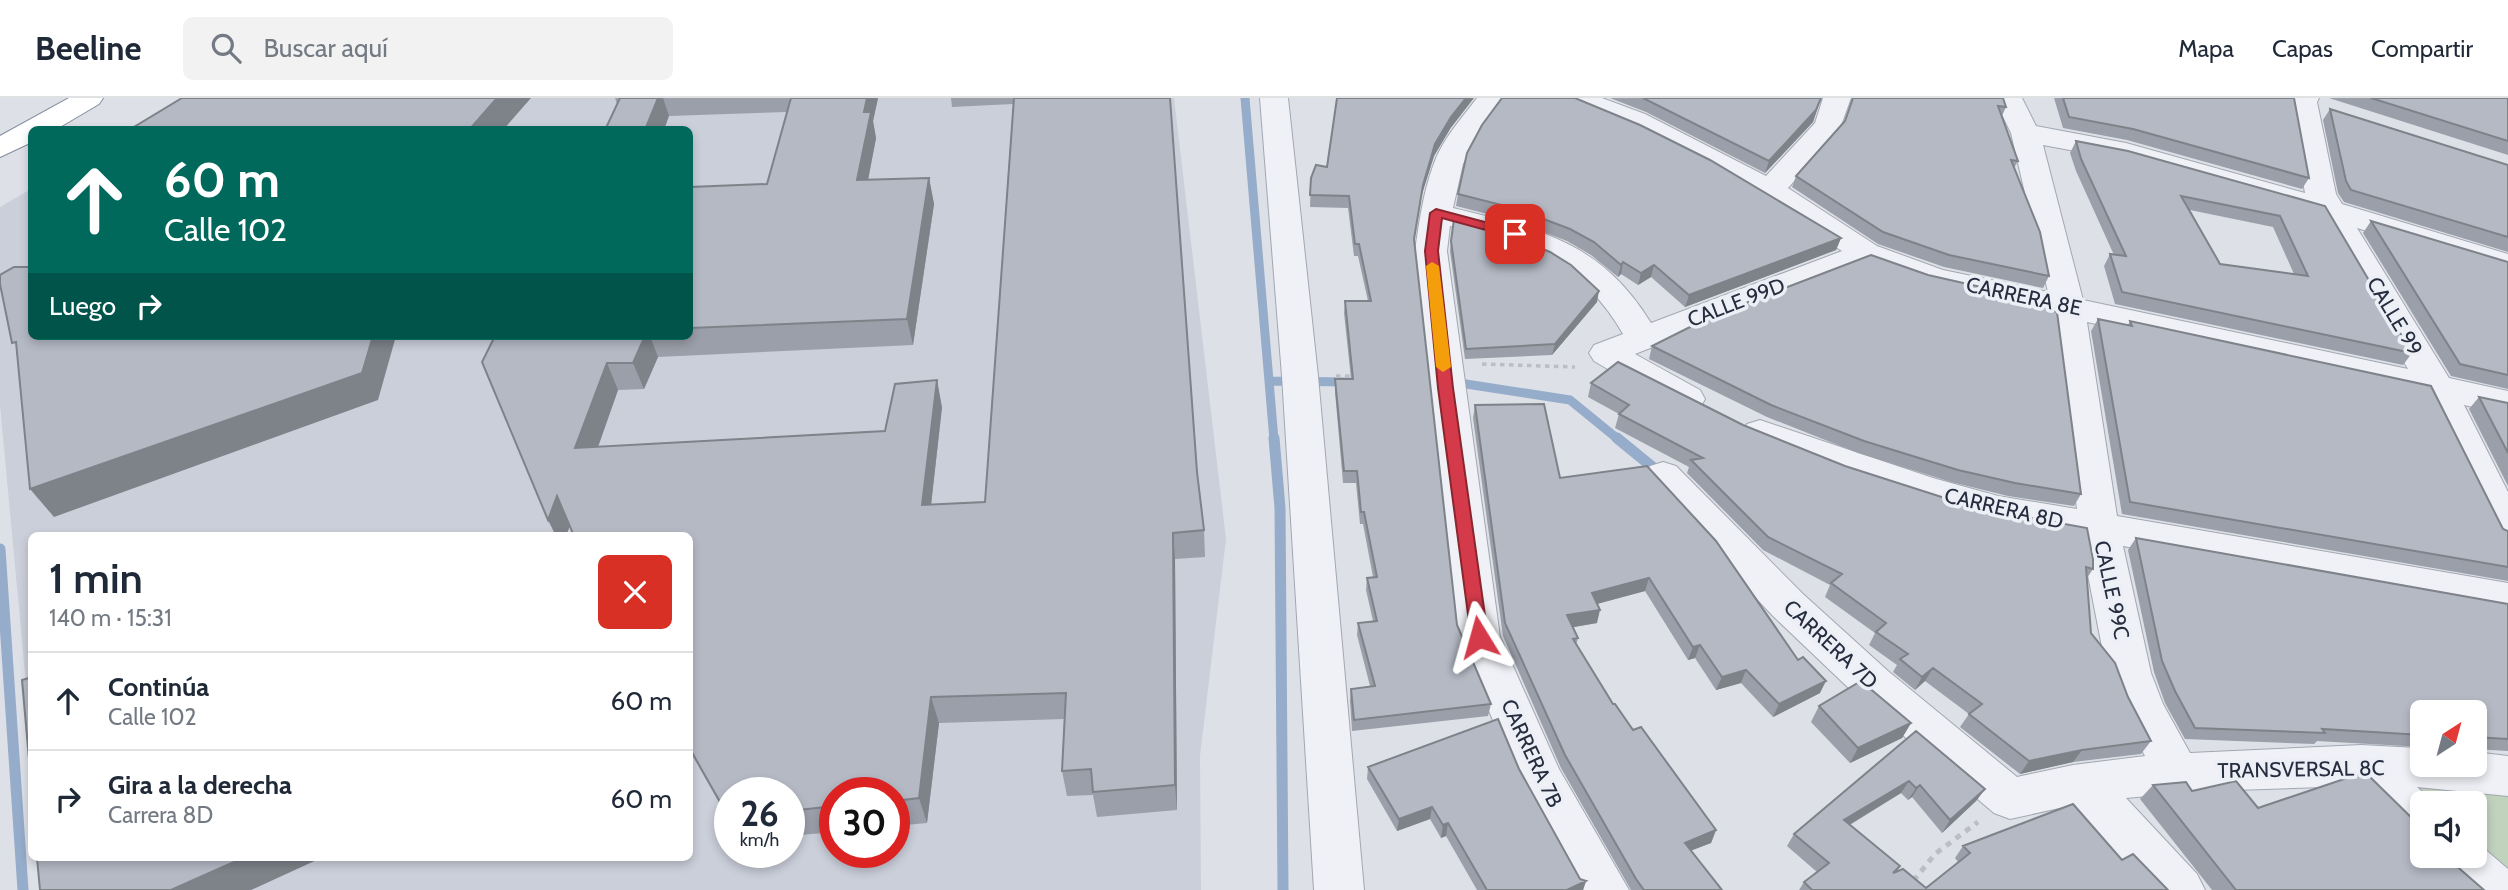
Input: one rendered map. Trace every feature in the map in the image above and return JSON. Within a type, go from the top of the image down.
[{"type":"highway","points":[[39,126],[89,98]]},
{"type":"highway","points":[[0,148],[28,132]]},
{"type":"street","points":[[1274,98],[1301,381],[1339,890]]},
{"type":"street","name":"CARRERA 7B","points":[[1492,98],[1465,133],[1448,164],[1436,213],[1431,251],[1444,376],[1479,637],[1541,780],[1604,890]]},
{"type":"street","name":"CARRERA 8E","points":[[1576,98],[1635,120],[1770,190],[1866,253],[1935,278],[2508,403]]},
{"type":"street","points":[[1770,190],[1829,125],[1837,98]]},
{"type":"street","name":"CALLE 99C","points":[[2008,98],[2025,133],[2068,305],[2099,528],[2129,673],[2143,709],[2177,772]]},
{"type":"street","name":"CALLE 99","points":[[2307,102],[2317,183],[2437,388],[2508,530]]},
{"type":"street","points":[[2025,133],[2126,152],[2235,181],[2508,264]]},
{"type":"street","points":[[1436,213],[1520,235],[1554,250],[1603,282],[1628,312],[1643,338]]},
{"type":"street","name":"CALLE 99D","points":[[1606,353],[1866,253]]},
{"type":"street","name":"CARRERA 8D","points":[[1606,353],[1664,388],[1801,449],[1925,490],[1998,510],[2508,599]]},
{"type":"street","name":"CARRERA 7D","points":[[1663,476],[1788,605],[1863,675],[1990,819]]},
{"type":"street","points":[[2361,765],[2410,810]]},
{"type":"street","name":"TRANSVERSAL 8C","points":[[2177,772],[2361,765],[2508,776]]},
{"type":"street","points":[[1990,819],[2084,785],[2177,772]]},
{"type":"street","points":[[2084,785],[2180,890]]},
{"type":"street","points":[[2472,868],[2497,890]]},
{"type":"path","points":[[1444,376],[1574,368],[1606,353]]},
{"type":"path","points":[[1301,381],[1366,376]]},
{"type":"path","points":[[1906,890],[1935,853],[1990,819]]},
{"type":"shaded area","points":[[187,98],[1174,98],[1226,539],[1200,756],[1201,890],[44,890],[42,861],[693,861],[693,532],[28,532],[28,705],[0,405],[0,207],[28,191],[28,340],[693,340],[693,126],[138,126]]},
{"type":"green space","points":[[2408,781],[2508,785],[2508,881],[2487,860],[2487,791],[2418,791]]},
{"type":"building","points":[[182,98],[497,98],[472,126],[136,126]]},
{"type":"building","points":[[620,98],[658,98],[647,126],[607,126]]},
{"type":"building","points":[[791,98],[867,98],[864,112],[871,112],[857,180],[929,178],[907,319],[693,328],[693,187],[767,184]]},
{"type":"building","points":[[1014,98],[1170,98],[1197,472],[1204,530],[1173,533],[1175,785],[1093,792],[1091,769],[1062,771],[1066,693],[931,697],[919,798],[910,799],[910,777],[819,777],[819,808],[805,809],[805,777],[714,777],[714,791],[693,754],[693,532],[572,532],[557,496],[548,520],[482,362],[493,340],[643,340],[633,363],[607,363],[575,448],[885,431],[895,384],[937,380],[922,505],[985,502]]},
{"type":"building","points":[[1337,98],[1466,98],[1435,144],[1423,185],[1414,239],[1457,625],[1491,704],[1354,720],[1351,689],[1375,686],[1358,623],[1377,621],[1367,578],[1377,577],[1364,512],[1361,512],[1357,471],[1344,471],[1335,379],[1353,379],[1345,301],[1371,301],[1359,244],[1355,244],[1349,196],[1310,195],[1311,178],[1316,165],[1327,167]]},
{"type":"building","points":[[1502,98],[1575,98],[1640,125],[1710,160],[1841,238],[1689,295],[1654,265],[1641,273],[1623,262],[1621,265],[1594,242],[1570,229],[1517,209],[1458,194],[1467,153],[1482,125]]},
{"type":"building","points":[[1643,98],[1821,98],[1816,110],[1769,161]]},
{"type":"building","points":[[1853,98],[2003,98],[2006,107],[1998,106],[2018,161],[2011,160],[2040,232],[2049,276],[1949,255],[1883,232],[1796,176],[1845,121]]},
{"type":"building","points":[[2063,98],[2294,98],[2309,178],[2133,129],[2069,117]]},
{"type":"building","points":[[2371,98],[2508,98],[2508,141]]},
{"type":"building","points":[[2330,109],[2508,165],[2508,237],[2351,190],[2346,181]]},
{"type":"building","points":[[2076,141],[2128,151],[2325,206],[2412,353],[2122,292],[2110,254],[2126,256],[2081,159]],"holes":[[[2181,196],[2280,216],[2308,276],[2220,264]]]},
{"type":"building","points":[[1454,219],[1504,233],[1550,252],[1571,265],[1599,291],[1555,344],[1466,349],[1451,241]]},
{"type":"building","points":[[2371,221],[2508,262],[2508,375],[2460,364]]},
{"type":"building","points":[[1871,255],[1928,275],[2052,303],[2053,311],[2057,312],[2081,494],[1958,470],[1864,441],[1771,405],[1652,346],[1712,316]]},
{"type":"building","points":[[14,267],[28,267],[28,340],[372,340],[362,373],[30,489],[16,342],[12,343],[0,275]]},
{"type":"building","points":[[2098,319],[2132,326],[2130,321],[2431,386],[2503,529],[2508,531],[2508,567],[2130,502]]},
{"type":"building","points":[[1618,362],[1743,425],[1845,466],[1951,500],[2087,528],[2093,559],[2093,569],[2086,567],[2091,633],[2115,663],[2128,697],[2151,741],[2082,750],[2029,761],[1969,714],[1982,704],[1933,668],[1922,677],[1900,659],[1908,654],[1876,632],[1886,623],[1831,583],[1842,574],[1768,537],[1691,460],[1703,458],[1619,414],[1629,405],[1591,383]]},
{"type":"building","points":[[2479,397],[2508,403],[2508,453]]},
{"type":"building","points":[[1544,404],[1560,478],[1647,466],[1716,541],[1798,660],[1803,657],[1826,681],[1779,704],[1746,670],[1722,677],[1700,645],[1693,647],[1649,578],[1592,593],[1600,610],[1567,615],[1578,638],[1573,639],[1613,704],[1633,730],[1641,727],[1716,830],[1685,843],[1722,890],[1644,890],[1565,755],[1505,623],[1475,405]]},
{"type":"building","points":[[2136,538],[2508,604],[2508,739],[2487,738],[2487,700],[2410,700],[2410,734],[2322,729],[2325,733],[2195,728],[2162,661]]},
{"type":"building","points":[[28,678],[28,748],[22,680]]},
{"type":"building","points":[[1861,681],[1911,723],[1858,748],[1819,706]]},
{"type":"building","points":[[1498,719],[1519,769],[1580,879],[1586,881],[1567,890],[1487,890],[1448,823],[1443,825],[1432,807],[1399,819],[1368,767]]},
{"type":"building","points":[[1916,731],[1985,789],[1950,820],[1920,785],[1916,788],[1909,781],[1844,820],[1900,866],[1893,873],[1903,869],[1926,888],[1970,853],[1963,846],[2073,804],[2122,860],[2133,854],[2168,890],[1812,890],[1804,882],[1829,863],[1794,834]]},
{"type":"building","points":[[2367,774],[2410,816],[2410,868],[2459,868],[2484,890],[2236,890],[2153,785],[2186,782],[2192,791],[2236,781],[2258,808],[2356,775]]},
{"type":"building","points":[[37,861],[236,861],[171,890],[40,890]]},
{"type":"waterway","points":[[1245,98],[1274,440]]},
{"type":"waterway","points":[[1271,381],[1349,382]]},
{"type":"waterway","points":[[1453,382],[1570,400],[1619,440]]},
{"type":"waterway","points":[[1274,438],[1280,508],[1283,890]]},
{"type":"waterway","points":[[1617,438],[1661,474]]},
{"type":"waterway","points":[[0,549],[23,890]]},
{"type":"slow traffic","points":[[1432,266],[1443,367]]},
{"type":"route","points":[[1479,637],[1434,297],[1431,251],[1436,213],[1515,234]]}]
